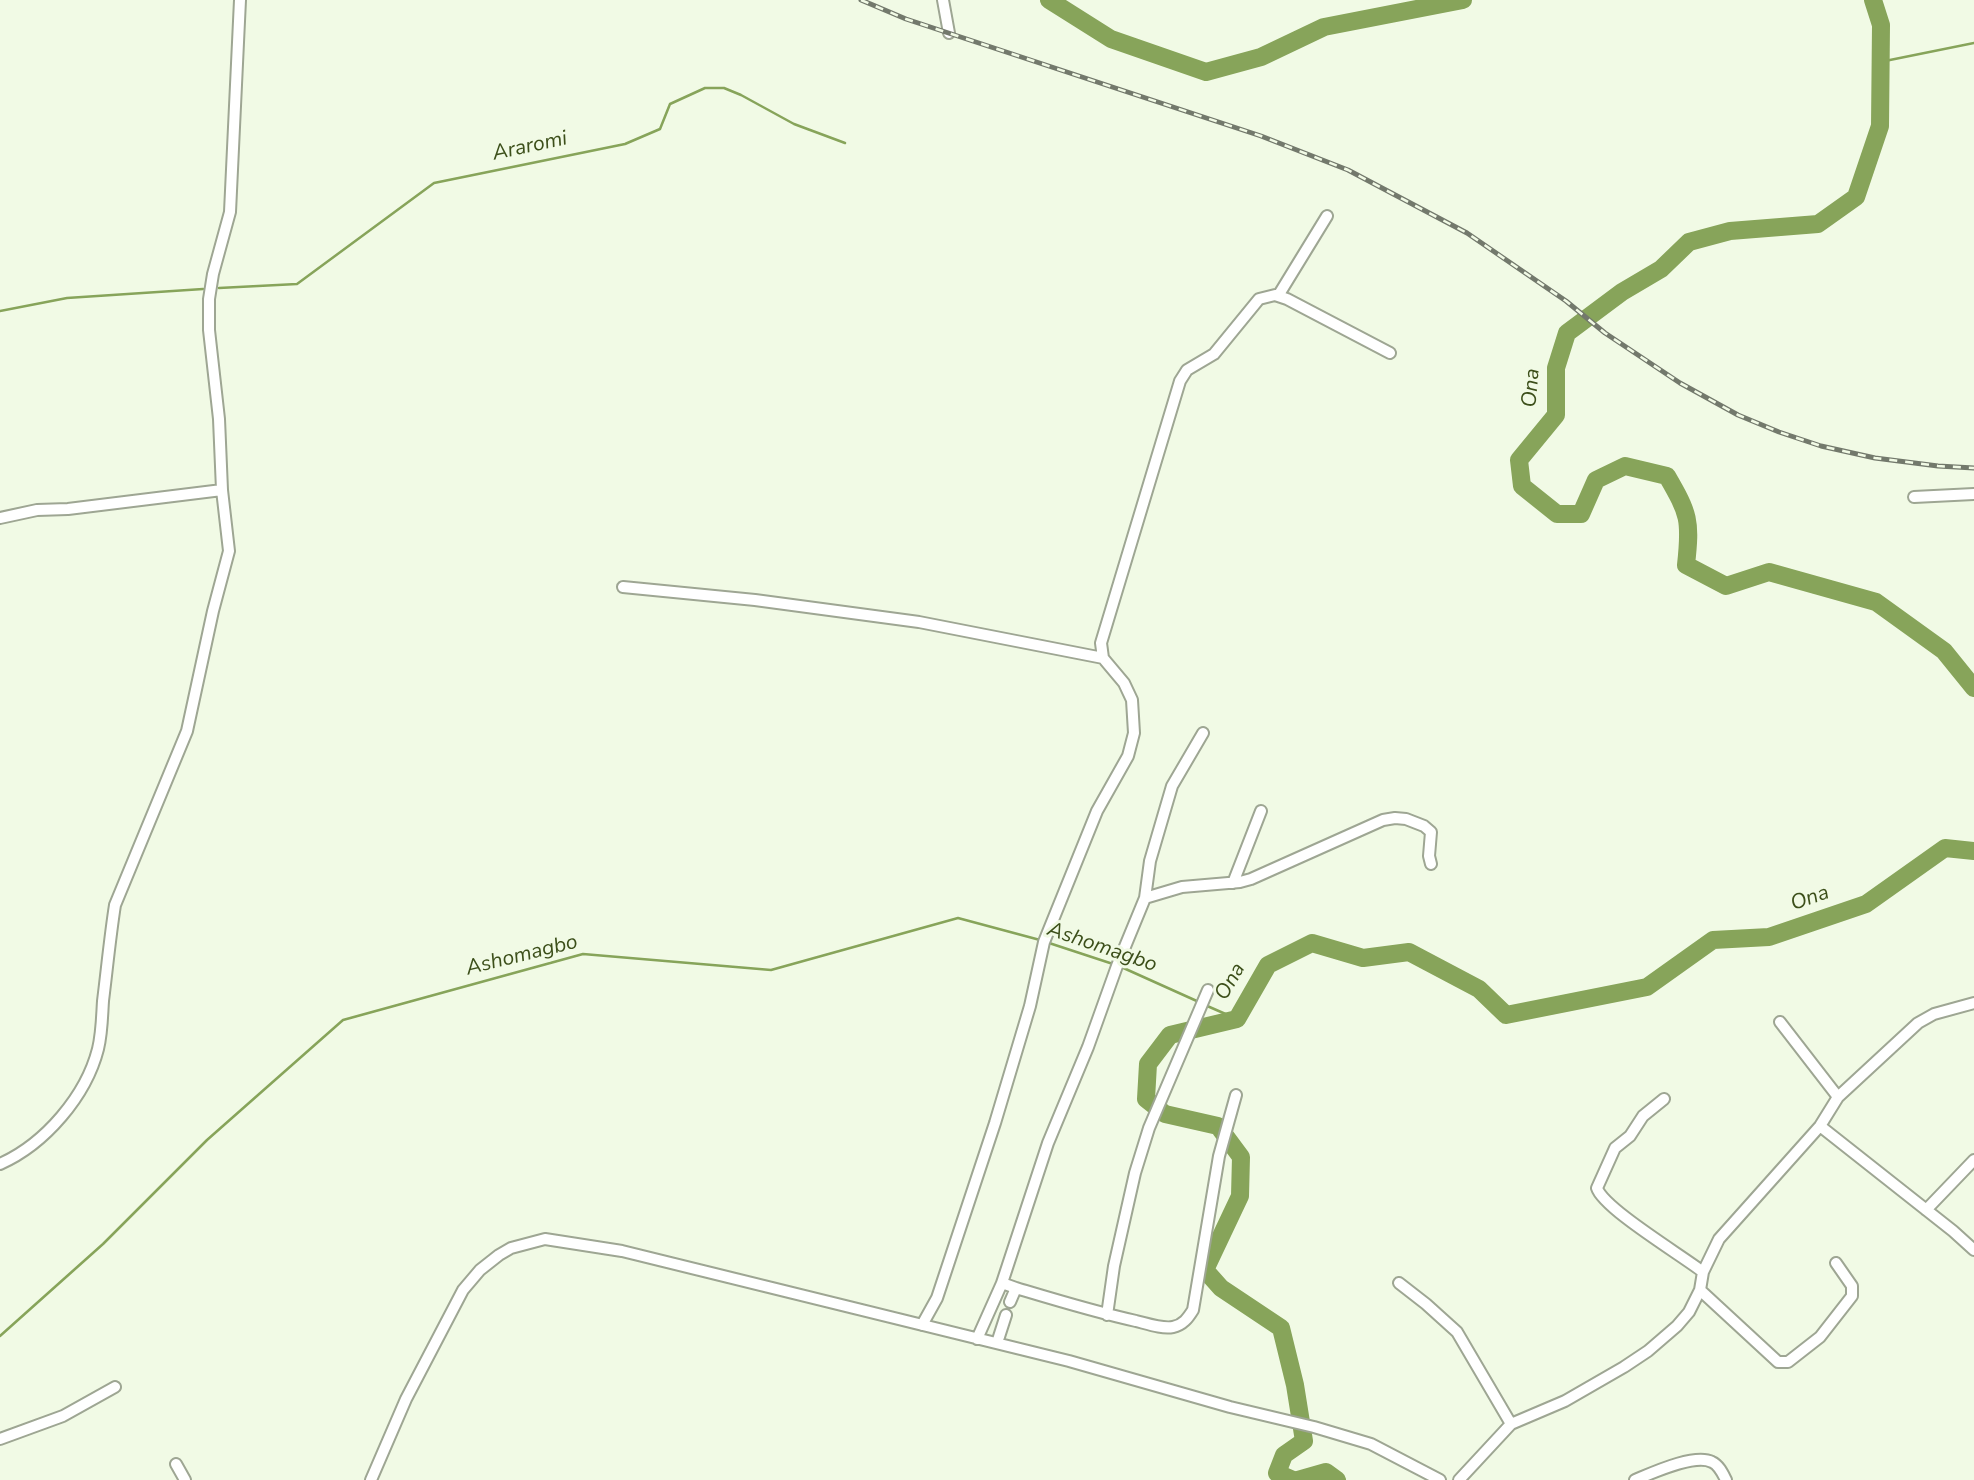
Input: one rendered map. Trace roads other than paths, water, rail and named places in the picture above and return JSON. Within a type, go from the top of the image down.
[{"type":"street","points":[[0,1164],[34,1142],[62,1116],[93,1065],[99,1046],[115,905],[187,731],[213,611],[226,565],[229,538],[222,490],[219,419],[209,330],[209,299],[230,212],[240,0]]},
{"type":"street","points":[[943,0],[949,33]]},
{"type":"street","points":[[1278,296],[1327,216]]},
{"type":"street","points":[[922,1325],[937,1298],[987,1148],[1030,1006],[1044,942],[1097,811],[1128,756],[1134,733],[1132,700],[1124,683],[1103,659],[1101,643],[1180,381],[1187,370],[1214,354],[1259,299],[1270,295],[1278,296],[1390,353]]},
{"type":"street","points":[[0,518],[28,511],[68,509],[222,490]]},
{"type":"street","points":[[1914,497],[1974,494]]},
{"type":"street","points":[[623,587],[755,600],[919,622],[1103,659]]},
{"type":"street","points":[[977,1339],[1002,1283],[1048,1143],[1145,898],[1150,861],[1172,786],[1203,733]]},
{"type":"street","points":[[1233,883],[1261,811]]},
{"type":"street","points":[[1145,898],[1182,887],[1251,879],[1369,825],[1395,818],[1416,822],[1432,832],[1429,856],[1431,864]]},
{"type":"street","points":[[1107,1315],[1114,1266],[1135,1173],[1149,1128],[1208,990]]},
{"type":"street","points":[[1459,1480],[1511,1424],[1565,1401],[1648,1351],[1677,1326],[1689,1312],[1700,1290],[1703,1272],[1719,1239],[1820,1126],[1838,1097],[1919,1023],[1934,1014],[1974,1003]]},
{"type":"street","points":[[1780,1022],[1838,1097]]},
{"type":"street","points":[[1002,1283],[1107,1315],[1171,1328],[1181,1324],[1194,1310],[1219,1156],[1236,1095]]},
{"type":"street","points":[[1664,1099],[1643,1116],[1630,1136],[1615,1148],[1597,1188],[1599,1195],[1624,1217],[1703,1272]]},
{"type":"street","points":[[1820,1126],[1974,1250]]},
{"type":"street","points":[[1926,1210],[1974,1160]]},
{"type":"street","points":[[372,1480],[406,1399],[463,1290],[490,1261],[512,1248],[545,1239],[614,1250],[997,1343],[1230,1407],[1314,1427],[1371,1444],[1440,1480]]},
{"type":"street","points":[[1700,1290],[1778,1362],[1788,1362],[1820,1337],[1852,1296],[1852,1286],[1836,1263]]},
{"type":"street","points":[[1399,1283],[1457,1332],[1511,1424]]},
{"type":"street","points":[[1010,1302],[1016,1288]]},
{"type":"street","points":[[997,1343],[1006,1315]]},
{"type":"street","points":[[0,1439],[63,1416],[115,1387]]},
{"type":"street","points":[[1635,1480],[1699,1459],[1713,1462],[1726,1480]]},
{"type":"street","points":[[176,1464],[185,1480]]},
{"type":"waterway","name":"Ona","points":[[1049,0],[1111,39],[1206,72],[1261,57],[1324,27],[1463,0]]},
{"type":"waterway","name":"Ona","points":[[1873,0],[1881,25],[1880,126],[1856,197],[1818,224],[1730,231],[1689,242],[1661,269],[1622,292],[1567,333],[1556,368],[1556,415],[1519,460],[1522,486],[1557,514],[1581,514],[1596,480],[1625,466],[1667,476],[1687,518],[1686,565],[1726,586],[1769,572],[1876,602],[1944,651],[1974,688]]},
{"type":"waterway","points":[[1880,62],[1974,43]]},
{"type":"waterway","name":"Araromi","points":[[219,288],[297,284],[434,183],[625,144],[660,129],[670,104],[705,88],[724,88],[794,124],[845,143]]},
{"type":"waterway","name":"Araromi","points":[[0,311],[67,298],[203,289]]},
{"type":"waterway","name":"Ona","points":[[1293,1480],[1277,1473],[1284,1455],[1304,1441],[1295,1385],[1281,1328],[1221,1288],[1205,1270],[1240,1196],[1241,1157],[1218,1126],[1165,1114],[1146,1099],[1148,1064],[1170,1035],[1237,1019],[1268,965],[1312,943],[1363,958],[1409,952],[1479,989],[1506,1015],[1647,987],[1713,940],[1769,937],[1866,904],[1945,848],[1974,851]]},
{"type":"waterway","name":"Ashomagbo","points":[[0,1336],[103,1244],[207,1140],[343,1020],[583,954],[771,970],[958,918],[1040,940]]},
{"type":"waterway","name":"Ashomagbo","points":[[1046,942],[1113,964]]},
{"type":"waterway","name":"Ashomagbo","points":[[1119,966],[1199,1002]]},
{"type":"waterway","name":"Ashomagbo","points":[[1205,1005],[1237,1019]]},
{"type":"waterway","name":"Ona","points":[[1298,1480],[1326,1472],[1337,1480]]},
{"type":"railway","points":[[861,0],[906,19],[1261,136],[1348,170],[1467,233],[1566,301],[1605,333],[1680,383],[1738,415],[1821,446],[1875,458],[1974,468]]}]
